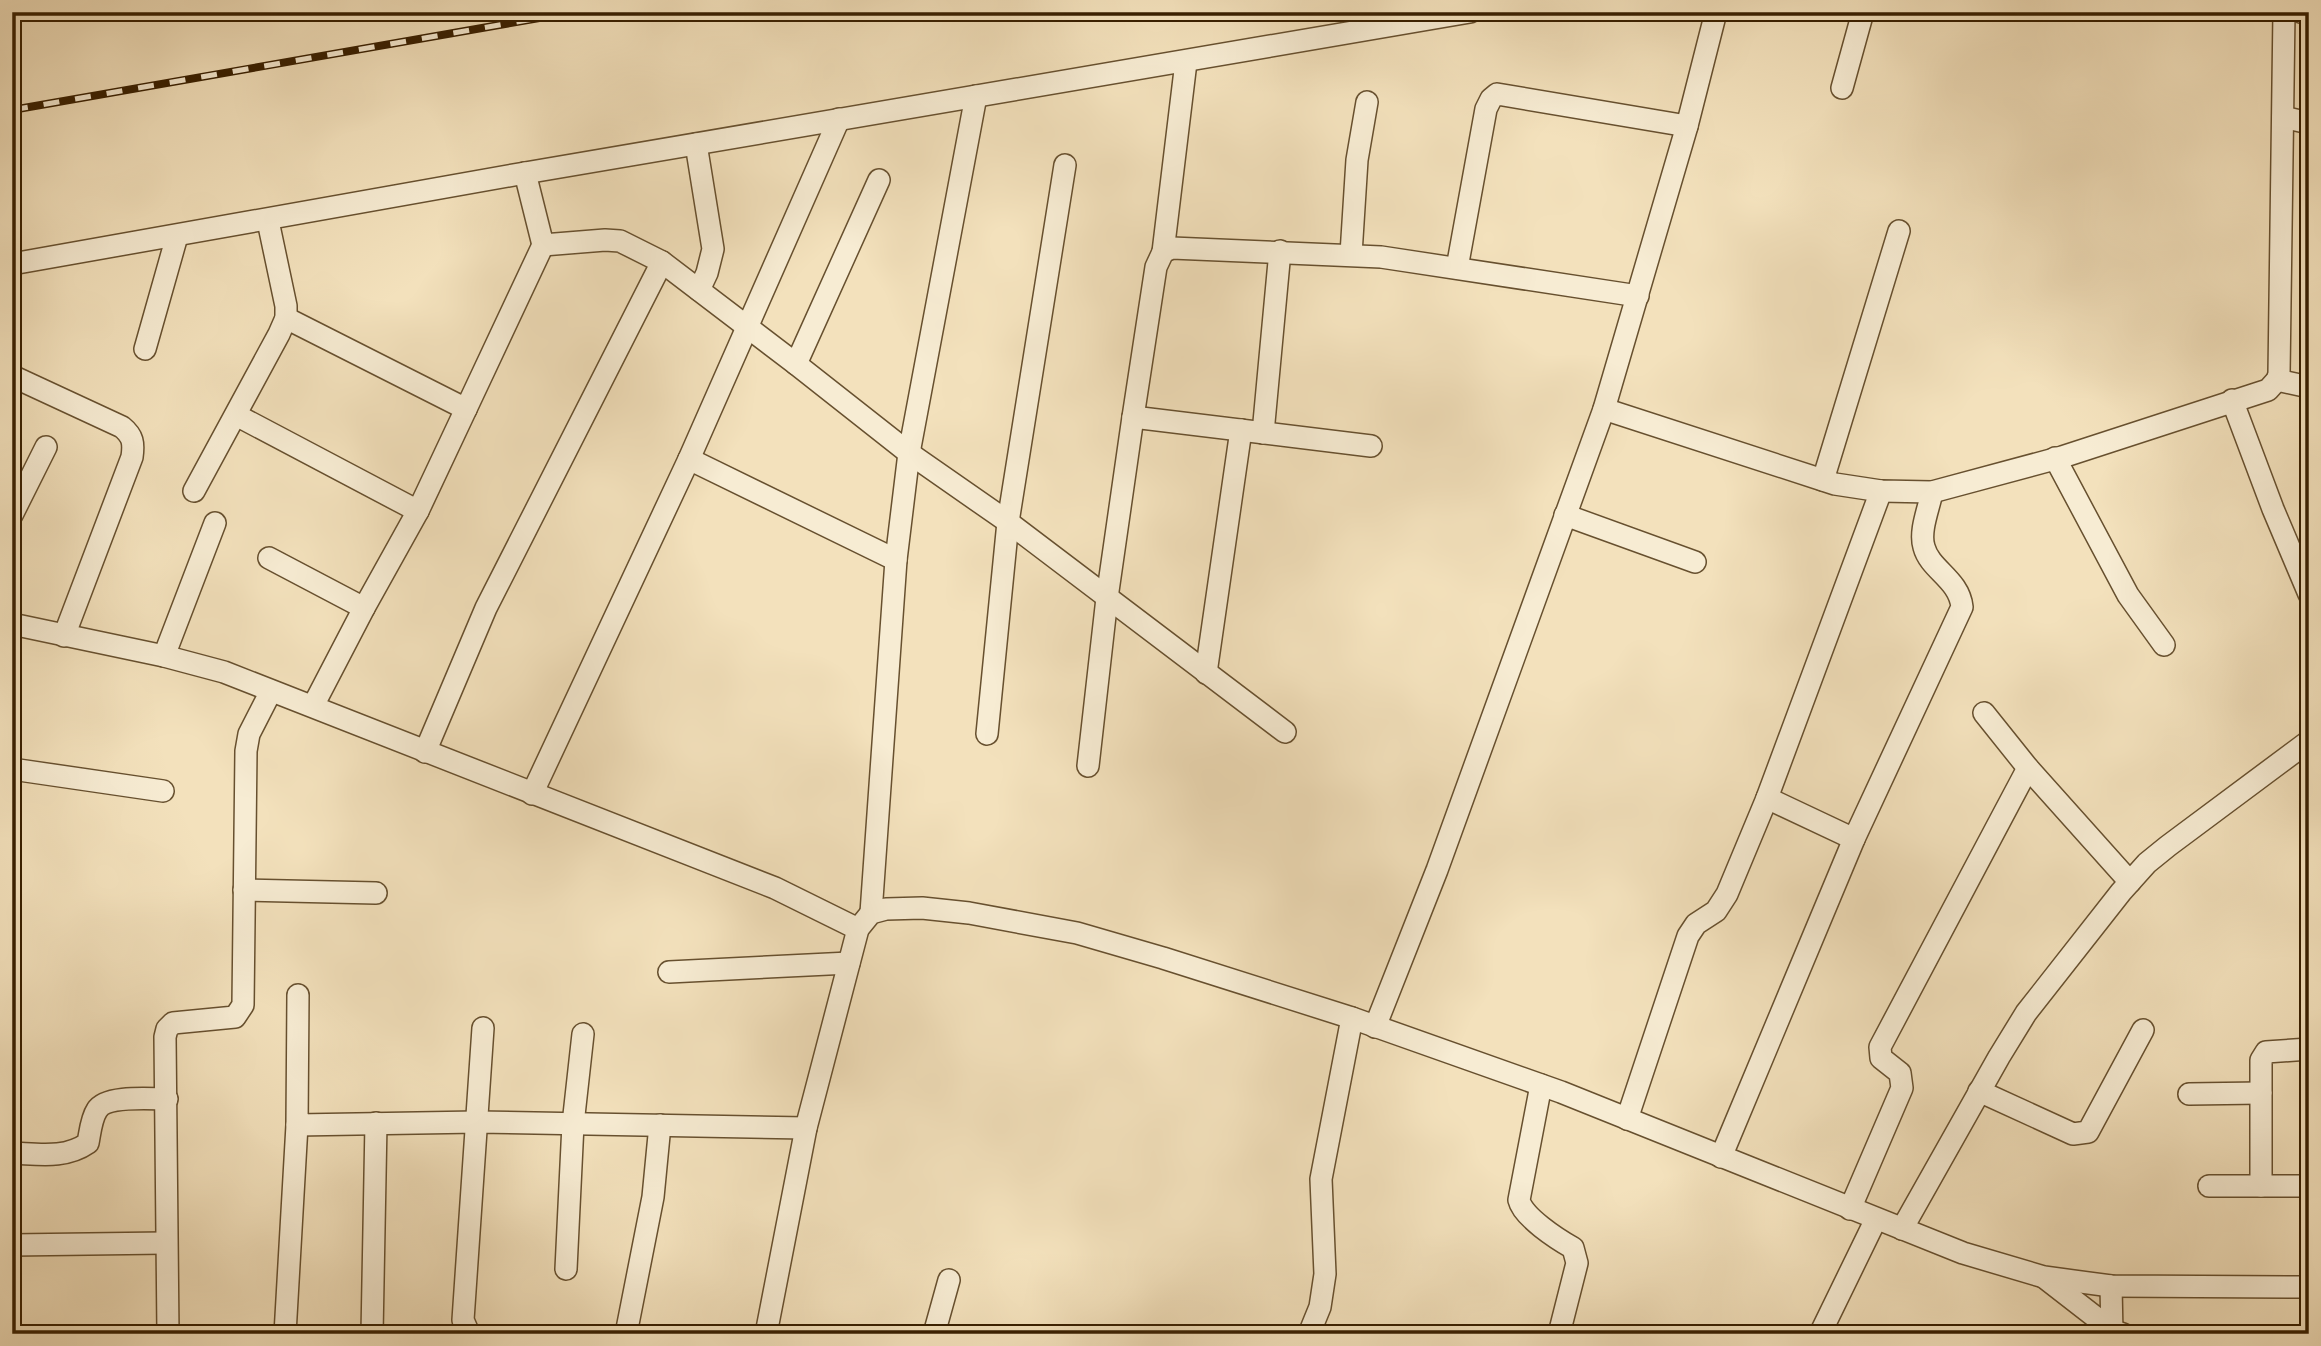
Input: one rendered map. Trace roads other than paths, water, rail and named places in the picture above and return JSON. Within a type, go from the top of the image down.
[{"type":"street","points":[[12,264],[525,173],[1470,12]]},
{"type":"street","points":[[1374,1027],[1437,870],[1604,409],[1687,126],[1716,12]]},
{"type":"street","points":[[1842,88],[1863,12]]},
{"type":"street","points":[[1604,409],[1823,480],[1881,491],[1932,492],[2055,458],[2268,390],[2277,380],[2284,12]]},
{"type":"street","points":[[2301,12],[2309,14]]},
{"type":"street","points":[[1088,766],[1107,598],[1156,267],[1163,252],[1186,62]]},
{"type":"street","points":[[1457,268],[1486,108],[1497,94],[1687,126]]},
{"type":"street","points":[[766,1334],[806,1128],[849,963],[864,921],[896,560],[909,453],[976,96]]},
{"type":"street","points":[[1351,254],[1357,160],[1367,102]]},
{"type":"street","points":[[2283,117],[2309,123]]},
{"type":"street","points":[[532,794],[690,459],[839,120]]},
{"type":"street","points":[[695,144],[713,249],[699,290]]},
{"type":"street","points":[[987,734],[1008,522],[1065,165]]},
{"type":"street","points":[[313,706],[418,511],[543,245],[525,173]]},
{"type":"street","points":[[796,364],[878,180]]},
{"type":"street","points":[[194,491],[286,318],[285,290],[268,220]]},
{"type":"street","points":[[1823,480],[1899,231]]},
{"type":"street","points":[[145,348],[177,236]]},
{"type":"street","points":[[543,245],[620,241],[662,262],[909,453],[1008,522],[1285,732]]},
{"type":"street","points":[[1163,252],[1172,248],[1351,254],[1638,296]]},
{"type":"street","points":[[1206,673],[1252,431],[1280,251]]},
{"type":"street","points":[[425,752],[486,608],[662,262]]},
{"type":"street","points":[[286,318],[466,409]]},
{"type":"street","points":[[12,376],[122,427],[131,434],[134,444],[132,457],[64,636]]},
{"type":"street","points":[[2277,380],[2309,387]]},
{"type":"street","points":[[2232,400],[2277,520],[2309,594]]},
{"type":"street","points":[[236,415],[418,511]]},
{"type":"street","points":[[1133,417],[1371,446]]},
{"type":"street","points":[[12,515],[18,487],[46,447]]},
{"type":"street","points":[[2055,458],[2128,595],[2164,645]]},
{"type":"street","points":[[690,459],[896,560]]},
{"type":"street","points":[[1627,1119],[1688,936],[1692,928],[1716,911],[1727,894],[1767,798],[1881,491]]},
{"type":"street","points":[[1721,1157],[1854,839],[1962,607],[1958,591],[1924,548],[1923,538],[1932,492]]},
{"type":"street","points":[[1565,515],[1695,562]]},
{"type":"street","points":[[164,656],[215,523]]},
{"type":"street","points":[[269,558],[364,608]]},
{"type":"street","points":[[12,624],[164,656],[224,672],[864,921],[886,909],[922,908],[969,913],[1077,933],[1352,1018],[1541,1085],[1963,1253],[2043,1277],[2111,1286],[2309,1287]]},
{"type":"street","points":[[168,1334],[165,1037],[167,1029],[173,1023],[182,1020],[230,1019],[241,1012],[246,751],[249,734],[271,691]]},
{"type":"street","points":[[1984,713],[2028,768],[2130,882]]},
{"type":"street","points":[[1902,1229],[2026,1013],[2130,882],[2168,846],[2309,741]]},
{"type":"street","points":[[1850,1209],[1902,1088],[1900,1073],[1881,1058],[1880,1047],[2028,768]]},
{"type":"street","points":[[12,769],[163,791]]},
{"type":"street","points":[[1767,798],[1854,839]]},
{"type":"street","points":[[244,890],[376,892]]},
{"type":"street","points":[[669,972],[849,963]]},
{"type":"street","points":[[285,1334],[297,1125],[298,995]]},
{"type":"street","points":[[1309,1334],[1320,1307],[1325,1274],[1321,1179],[1352,1018]]},
{"type":"street","points":[[469,1334],[463,1320],[483,1028]]},
{"type":"street","points":[[1979,1091],[2073,1134],[2088,1132],[2143,1030]]},
{"type":"street","points":[[566,1269],[573,1124],[583,1034]]},
{"type":"street","points":[[2261,1186],[2261,1060],[2266,1052],[2308,1049]]},
{"type":"street","points":[[1541,1085],[1519,1200],[1521,1208],[1528,1215],[1573,1248],[1577,1254],[1559,1334]]},
{"type":"street","points":[[2189,1094],[2261,1093]]},
{"type":"street","points":[[12,1153],[62,1155],[76,1151],[88,1143],[93,1118],[104,1103],[167,1099]]},
{"type":"street","points":[[297,1125],[477,1122],[806,1128]]},
{"type":"street","points":[[372,1334],[376,1123]]},
{"type":"street","points":[[626,1334],[653,1197],[660,1125]]},
{"type":"street","points":[[2209,1186],[2309,1186]]},
{"type":"street","points":[[1820,1334],[1876,1219]]},
{"type":"street","points":[[12,1245],[165,1243]]},
{"type":"street","points":[[2043,1277],[2116,1332]]},
{"type":"street","points":[[934,1334],[949,1280]]},
{"type":"street","points":[[2111,1286],[2116,1332]]},
{"type":"railway","points":[[12,110],[574,12]]}]
